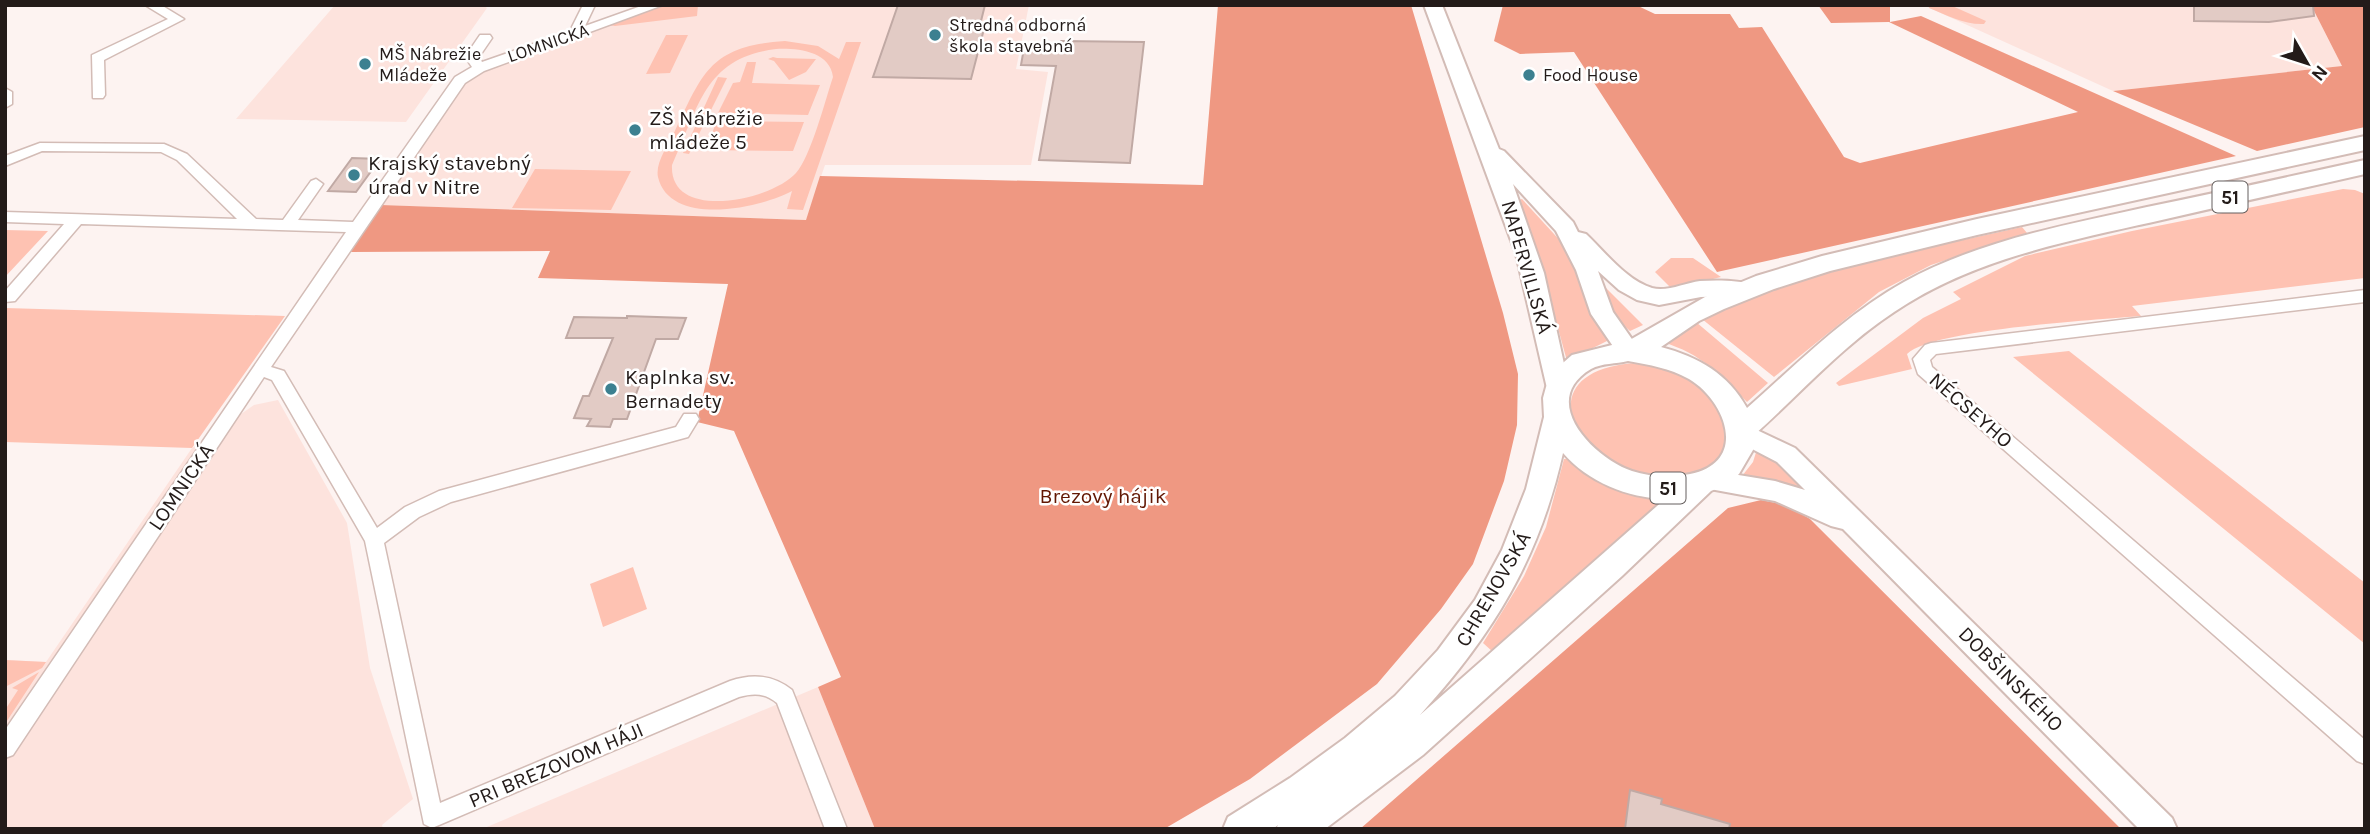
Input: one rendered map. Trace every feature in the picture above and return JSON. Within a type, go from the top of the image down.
[{"type":"main road","name":"51","points":[[1740,431],[1830,349],[1884,307],[1910,291],[1982,258],[2365,144]]},
{"type":"main road","name":"51","points":[[1629,352],[1693,314],[1746,290],[1822,265],[1904,243],[2275,171],[2321,177],[2365,167]]},
{"type":"main road","points":[[2321,177],[2365,188]]},
{"type":"main road","name":"51","points":[[1629,352],[1662,356],[1700,373],[1728,400],[1738,419],[1740,443],[1733,460],[1725,469],[1704,482],[1679,487],[1655,487],[1616,476],[1595,465],[1577,450],[1565,434],[1558,404],[1565,377],[1583,362],[1609,353],[1629,352]]},
{"type":"main road","name":"CHRENOVSKÁ","points":[[1241,829],[1279,806],[1389,723],[1450,663],[1485,613],[1523,538],[1548,469],[1558,404]]},
{"type":"main road","name":"CHRENOVSKÁ","points":[[1294,829],[1339,801],[1464,698],[1704,482]]},
{"type":"street","points":[[99,95],[97,58],[177,19],[151,5]]},
{"type":"street","points":[[580,32],[578,27],[589,5]]},
{"type":"street","name":"LOMNICKÁ","points":[[5,748],[460,80],[479,68],[657,5]]},
{"type":"street","name":"NAPERVILLSKÁ","points":[[1433,5],[1459,81],[1488,145],[1537,285],[1558,404]]},
{"type":"street","name":"LOMNICKÁ","points":[[479,68],[472,57],[485,38]]},
{"type":"street","points":[[5,92],[5,104]]},
{"type":"street","name":"NAPERVILLSKÁ","points":[[1488,145],[1564,227],[1587,270],[1602,314],[1629,352]]},
{"type":"street","points":[[5,162],[40,147],[164,148],[182,157],[252,224]]},
{"type":"street","points":[[287,225],[316,184]]},
{"type":"street","points":[[5,217],[358,227]]},
{"type":"street","points":[[9,297],[77,219]]},
{"type":"street","points":[[1564,227],[1627,285],[1645,294],[1659,297],[1702,289],[1746,290]]},
{"type":"street","name":"NÉCSEYHO","points":[[2365,296],[1931,349],[1921,359],[1924,370],[2365,754]]},
{"type":"street","name":"PRI BREZOVOM HÁJI","points":[[260,370],[278,375],[374,540],[432,817],[737,688],[755,683],[773,686],[785,696],[836,829]]},
{"type":"street","points":[[374,540],[412,512],[446,496],[682,432],[690,419]]},
{"type":"street","name":"DOBŠINSKÉHO","points":[[1740,431],[1786,455],[2161,829]]},
{"type":"street","name":"DOBŠINSKÉHO","points":[[1704,482],[1767,489],[1795,497],[1861,530]]},
{"type":"shaded area","name":"MŠ Nábrežie Mládeže","points":[[335,5],[483,5],[487,8],[406,122],[236,119]]},
{"type":"shaded area","name":"ZŠ Nábrežie mládeže 5","points":[[665,5],[1029,5],[1016,69],[1048,72],[1031,165],[825,165],[806,220],[381,205],[465,83],[477,74],[509,59]]},
{"type":"shaded area","points":[[665,5],[698,5],[697,16],[608,25]]},
{"type":"shaded area","points":[[1923,5],[2311,5],[2342,66],[2113,91]]},
{"type":"shaded area","points":[[1930,5],[1950,5],[1986,21],[1984,24],[1977,24],[1963,21],[1929,8]]},
{"type":"shaded area","points":[[666,35],[688,35],[670,73],[646,74]]},
{"type":"shaded area","points":[[785,41],[818,46],[839,59],[846,42],[861,42],[803,210],[787,209],[792,191],[760,203],[739,207],[697,208],[680,203],[666,193],[658,177],[658,166],[693,94],[712,66],[725,56],[760,44]],"holes":[[[784,49],[819,56],[831,68],[833,77],[802,165],[783,183],[766,192],[745,198],[703,200],[687,194],[675,183],[672,165],[707,89],[719,74],[733,63],[752,54]]]},
{"type":"shaded area","points":[[768,59],[816,59],[806,72],[789,80],[774,61]]},
{"type":"shaded area","points":[[747,62],[756,62],[752,83],[820,85],[808,115],[718,113],[733,83],[740,82]]},
{"type":"shaded area","points":[[718,77],[727,78],[689,154],[683,153]]},
{"type":"shaded area","points":[[717,121],[804,122],[793,151],[705,150]]},
{"type":"shaded area","points":[[535,169],[631,171],[611,210],[512,208]]},
{"type":"shaded area","points":[[2343,189],[2365,194],[2365,278],[2132,306],[2141,316],[2017,327],[1948,338],[1922,345],[1907,354],[1912,369],[1839,386],[1836,383],[1923,318],[1961,299],[1953,292],[2025,256],[2132,231]]},
{"type":"shaded area","points":[[1522,199],[1576,258],[1613,338],[1567,361],[1545,281],[1516,201]]},
{"type":"shaded area","points":[[2022,227],[2027,233],[1931,265],[1879,292],[1774,377],[1702,319],[1769,292],[1854,264]]},
{"type":"shaded area","points":[[5,230],[48,231],[5,277]]},
{"type":"shaded area","points":[[1671,258],[1693,258],[1721,277],[1672,289],[1655,272]]},
{"type":"shaded area","points":[[1604,286],[1643,325],[1630,331],[1613,316]]},
{"type":"shaded area","points":[[5,308],[285,316],[192,448],[5,442]]},
{"type":"shaded area","points":[[1696,322],[1768,383],[1747,402],[1699,359],[1662,342]]},
{"type":"shaded area","points":[[2069,351],[2365,583],[2365,644],[2013,357]]},
{"type":"shaded area","points":[[1633,363],[1674,372],[1707,394],[1724,422],[1726,437],[1723,451],[1713,463],[1695,473],[1661,478],[1629,471],[1601,456],[1581,435],[1571,412],[1575,390],[1594,373]]},
{"type":"shaded area","points":[[278,400],[347,523],[370,668],[413,799],[382,825],[383,829],[5,829],[5,660],[46,662],[192,448],[254,405]]},
{"type":"shaded area","points":[[1758,446],[1762,446],[1800,485],[1798,488],[1742,476],[1753,462]]},
{"type":"shaded area","points":[[1564,459],[1570,459],[1635,494],[1664,499],[1662,505],[1493,652],[1483,643],[1524,576],[1546,527]]},
{"type":"shaded area","points":[[633,567],[647,609],[603,627],[590,584]]},
{"type":"shaded area","points":[[5,660],[46,662],[42,668],[5,687]]},
{"type":"shaded area","points":[[39,672],[5,724],[5,710],[18,690],[12,688]]},
{"type":"shaded area","points":[[818,687],[875,829],[482,829]]},
{"type":"green space","name":"Brezový hájik","points":[[1218,5],[1411,5],[1503,313],[1518,374],[1517,425],[1504,481],[1473,564],[1441,609],[1377,684],[1250,779],[1164,829],[875,829],[818,687],[841,677],[734,431],[697,422],[728,284],[538,278],[550,251],[349,252],[381,205],[806,220],[820,176],[1203,185]]},
{"type":"green space","points":[[1503,5],[1636,5],[1655,14],[1730,14],[1739,28],[1762,27],[1844,157],[1860,163],[2078,112],[1889,22],[1831,23],[1818,5],[1890,5],[1890,22],[1921,16],[2236,156],[1717,272],[1574,52],[1520,54],[1494,41]]},
{"type":"green space","points":[[2311,5],[2365,5],[2365,127],[2257,151],[2113,91],[2342,66]]},
{"type":"green space","points":[[1761,500],[1787,505],[1810,519],[2121,829],[1360,829],[1728,508]]},
{"type":"building","name":"Stredná odborná škola stavebná","points":[[898,5],[985,5],[980,25],[985,25],[971,79],[873,77]]},
{"type":"building","points":[[2194,5],[2313,5],[2314,16],[2269,22],[2194,21]]},
{"type":"building","points":[[1061,41],[1144,42],[1130,163],[1039,160],[1056,66],[1021,65],[1024,48],[1044,48],[1044,44],[1060,45]]},
{"type":"building","name":"Krajský stavebný úrad v Nitre","points":[[352,158],[380,159],[356,192],[328,191]]},
{"type":"building","points":[[574,317],[686,318],[678,339],[656,339],[627,419],[613,419],[610,427],[587,426],[591,419],[574,418],[583,396],[589,396],[613,338],[566,338]]},
{"type":"building","points":[[1630,790],[1662,799],[1661,804],[1730,824],[1729,829],[1625,829]]},
{"type":"place","name":"Stredná odborná škola stavebná","points":[[935,35]]},
{"type":"place","name":"MŠ Nábrežie Mládeže","points":[[365,64]]},
{"type":"place","name":"Food House","points":[[1529,75]]},
{"type":"place","name":"ZŠ Nábrežie mládeže 5","points":[[635,130]]},
{"type":"place","name":"Krajský stavebný úrad v Nitre","points":[[354,175]]},
{"type":"place","name":"Kaplnka sv. Bernadety","points":[[611,389]]}]
